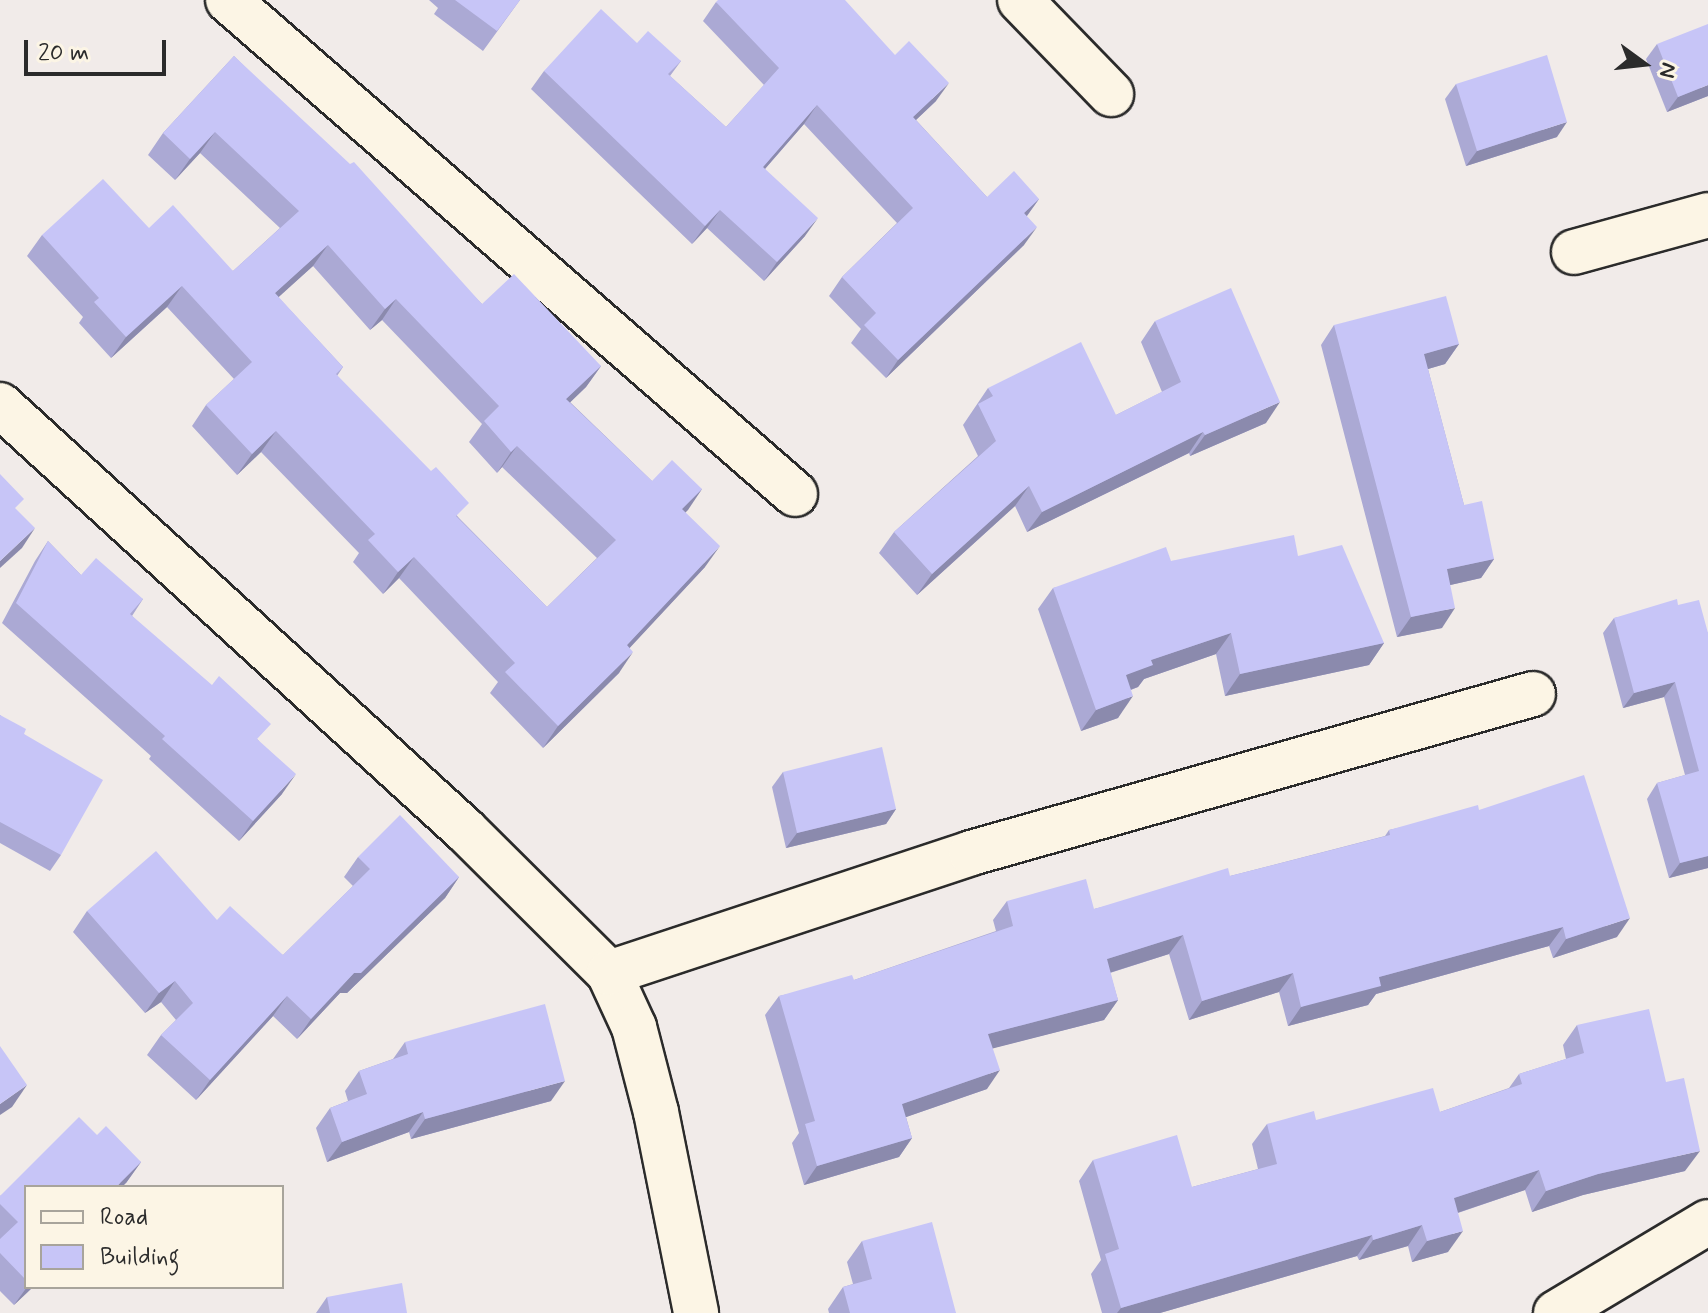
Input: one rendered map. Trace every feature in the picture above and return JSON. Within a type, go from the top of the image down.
[{"type":"street","points":[[228,0],[795,494]]},
{"type":"street","points":[[1020,0],[1111,94]]},
{"type":"street","points":[[1574,252],[1708,215]]},
{"type":"street","points":[[0,405],[465,830],[609,973],[634,1027],[656,1112],[696,1313]]},
{"type":"street","points":[[609,973],[971,853],[1533,694]]},
{"type":"street","points":[[1556,1313],[1708,1222]]},
{"type":"building","points":[[455,0],[520,0],[497,31]]},
{"type":"building","points":[[845,0],[895,55],[909,41],[949,83],[913,117],[987,197],[1014,171],[1039,199],[1024,213],[1037,227],[898,360],[864,325],[876,313],[842,277],[913,208],[817,105],[763,167],[818,218],[777,262],[720,210],[705,226],[544,71],[601,9],[637,43],[648,31],[681,61],[668,74],[726,127],[779,68],[716,2]]},
{"type":"building","points":[[1708,24],[1708,85],[1678,97],[1657,44]]},
{"type":"building","points":[[1547,55],[1567,122],[1477,151],[1456,84]]},
{"type":"building","points":[[234,56],[350,164],[354,162],[482,304],[514,274],[601,366],[566,399],[652,481],[672,460],[702,489],[682,509],[720,546],[627,645],[633,652],[558,726],[505,672],[515,663],[414,557],[398,572],[368,540],[375,534],[276,431],[252,454],[206,405],[252,362],[182,286],[126,337],[94,302],[99,298],[42,235],[103,179],[149,228],[173,205],[233,271],[299,211],[215,132],[190,159],[163,133]],"holes":[[[328,245],[385,309],[396,299],[499,406],[484,421],[511,452],[517,446],[616,540],[547,607],[456,516],[469,503],[436,467],[431,471],[336,374],[343,367],[275,293]]]},
{"type":"building","points":[[1231,288],[1280,402],[1205,435],[1203,432],[1042,512],[1029,486],[932,574],[894,532],[996,441],[978,404],[993,396],[988,388],[1081,342],[1116,415],[1181,382],[1155,321]]},
{"type":"building","points":[[1446,296],[1459,344],[1424,354],[1464,505],[1482,501],[1494,559],[1447,569],[1455,608],[1411,617],[1334,325]]},
{"type":"building","points":[[0,474],[24,499],[15,508],[35,528],[0,561]]},
{"type":"building","points":[[1294,535],[1298,556],[1342,545],[1384,643],[1240,674],[1231,633],[1151,660],[1153,665],[1126,675],[1133,696],[1096,710],[1053,588],[1166,547],[1171,561]]},
{"type":"building","points":[[48,541],[81,575],[96,558],[143,599],[130,614],[212,685],[219,676],[271,724],[257,739],[296,774],[253,821],[162,739],[165,736],[16,603]]},
{"type":"building","points":[[1677,599],[1678,605],[1699,600],[1708,633],[1708,856],[1680,863],[1657,783],[1699,771],[1675,682],[1634,693],[1614,618]]},
{"type":"building","points":[[0,715],[26,729],[24,734],[103,780],[61,855],[0,822]]},
{"type":"building","points":[[882,747],[896,809],[797,833],[783,772]]},
{"type":"building","points":[[1584,775],[1630,918],[1566,939],[1563,927],[1379,977],[1381,986],[1301,1007],[1293,973],[1202,1001],[1183,935],[1107,959],[1118,1000],[988,1034],[1000,1070],[902,1104],[912,1138],[817,1166],[805,1124],[815,1121],[779,996],[852,975],[854,980],[1013,926],[1007,901],[1086,879],[1094,909],[1228,868],[1230,876],[1390,835],[1389,830],[1478,805],[1479,810]]},
{"type":"building","points":[[400,815],[459,877],[361,973],[354,973],[311,1019],[287,996],[210,1080],[161,1035],[193,1003],[175,981],[159,993],[87,911],[156,851],[217,920],[230,906],[283,955],[370,869],[358,857]]},
{"type":"building","points":[[545,1004],[565,1081],[425,1119],[423,1112],[342,1142],[330,1108],[367,1094],[359,1071],[408,1054],[405,1042]]},
{"type":"building","points":[[1649,1009],[1666,1082],[1684,1078],[1700,1151],[1598,1174],[1546,1191],[1539,1170],[1454,1198],[1463,1231],[1427,1241],[1422,1225],[1373,1240],[1372,1235],[1121,1308],[1105,1254],[1119,1249],[1093,1160],[1177,1135],[1192,1187],[1277,1164],[1267,1124],[1314,1111],[1316,1120],[1433,1088],[1440,1112],[1522,1084],[1519,1074],[1584,1053],[1577,1025]]},
{"type":"building","points":[[0,1046],[27,1085],[0,1104]]},
{"type":"building","points":[[79,1117],[97,1135],[106,1126],[141,1162],[118,1185],[24,1185],[24,1278],[0,1253],[0,1239],[18,1222],[0,1204],[0,1196]]},
{"type":"building","points":[[932,1222],[956,1313],[850,1313],[843,1287],[872,1279],[862,1241]]},
{"type":"building","points":[[402,1283],[407,1313],[330,1313],[327,1297]]}]
